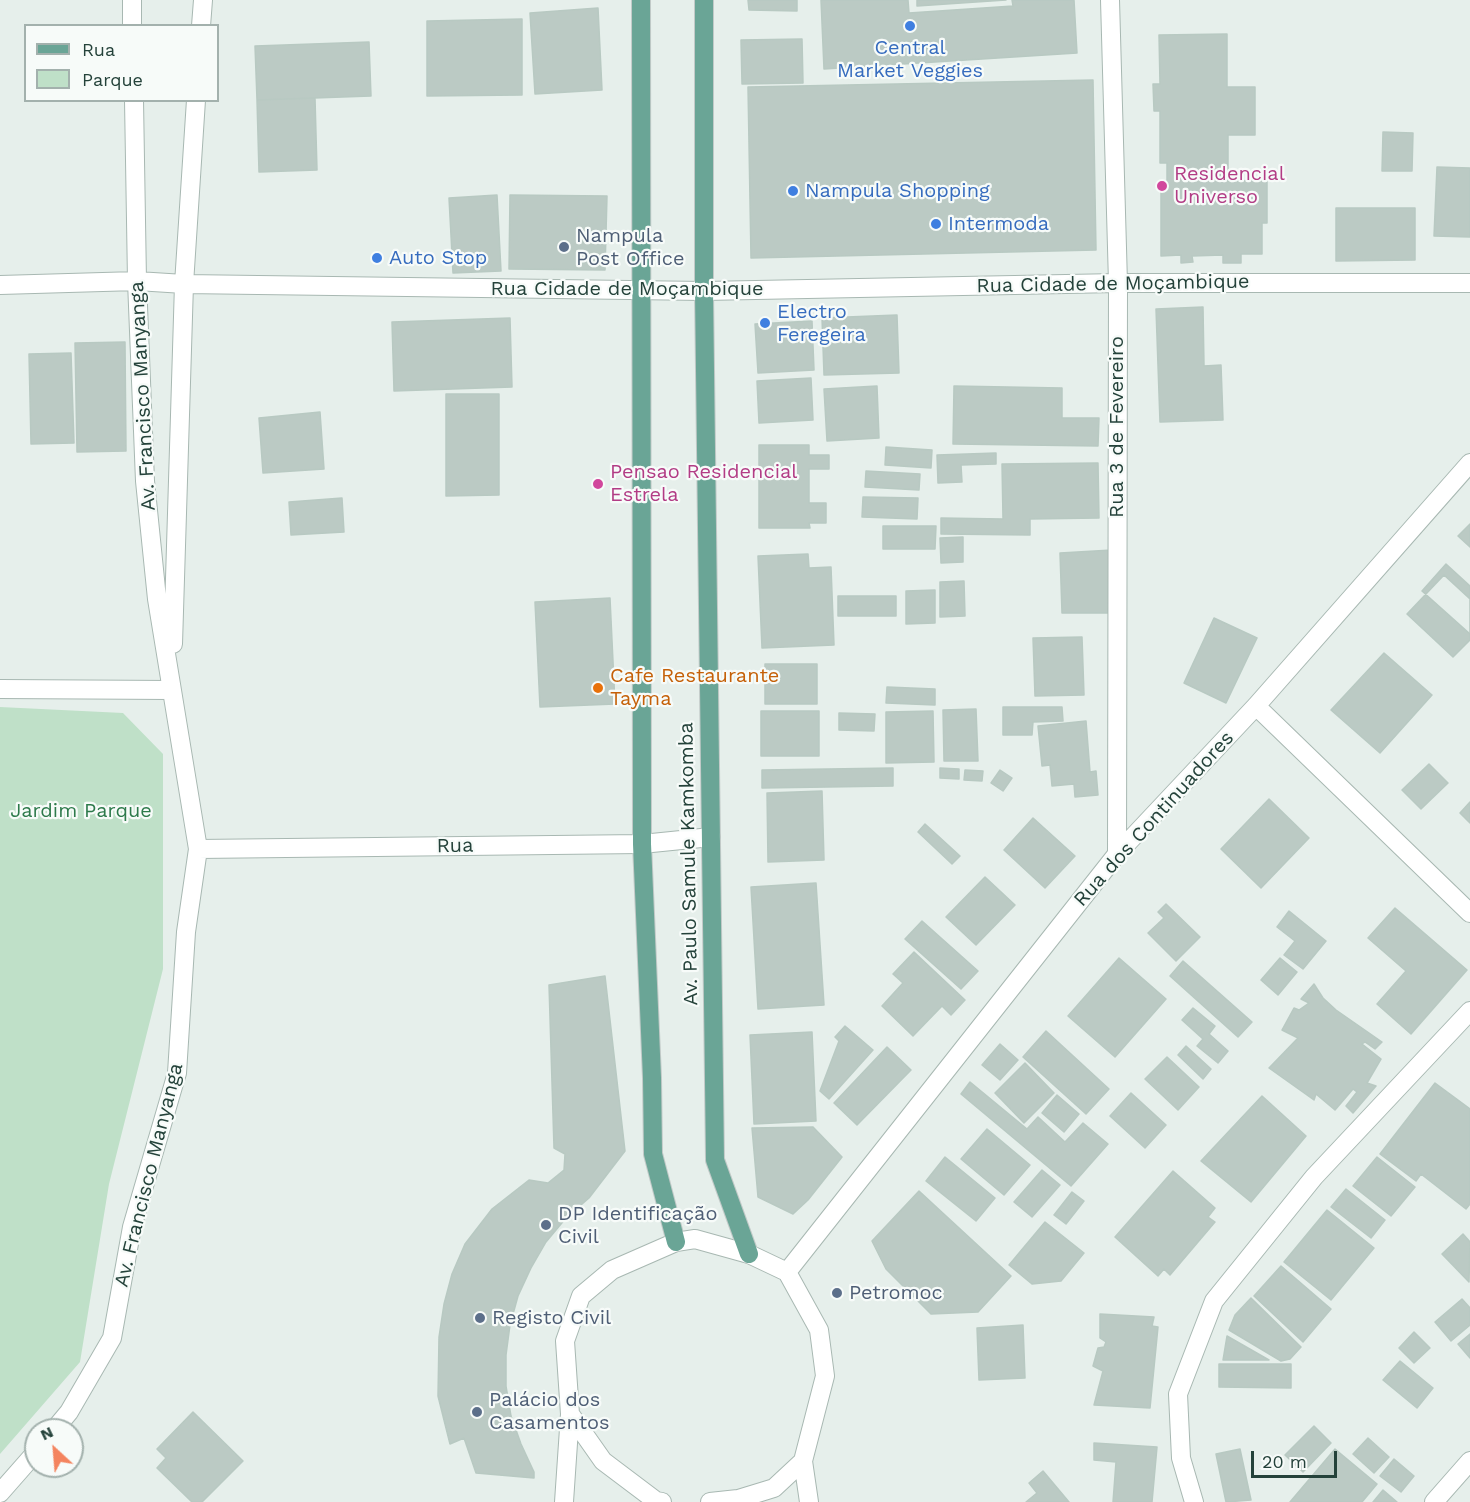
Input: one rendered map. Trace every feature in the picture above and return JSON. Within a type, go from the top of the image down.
[{"type":"main road","points":[[641,0],[642,844],[653,1154],[676,1242]]},
{"type":"main road","name":"Av. Paulo Samule Kamkomba","points":[[704,0],[704,291],[714,1160],[749,1254]]},
{"type":"street","points":[[132,0],[132,24]]},
{"type":"street","points":[[201,24],[203,0]]},
{"type":"street","name":"Rua 3 de Fevereiro","points":[[1110,0],[1118,283],[1117,854]]},
{"type":"street","name":"Av. Francisco Manyanga","points":[[64,1418],[112,1338],[132,1227],[177,1073],[186,932],[198,849],[157,599],[145,481],[137,281],[134,102]]},
{"type":"street","name":"Av. Francisco Manyanga","points":[[171,690],[184,284],[196,102]]},
{"type":"street","name":"Rua Cidade de Moçambique","points":[[0,285],[137,281],[184,284],[704,291],[1118,283],[1470,283]]},
{"type":"street","name":"Rua dos Continuadores","points":[[787,1272],[1117,854],[1256,706],[1470,463]]},
{"type":"street","points":[[0,689],[171,690]]},
{"type":"street","points":[[1256,706],[1470,913]]},
{"type":"street","name":"Rua","points":[[198,849],[642,844],[711,837]]},
{"type":"street","points":[[1194,1502],[1181,1458],[1178,1394],[1214,1301],[1246,1258],[1314,1177],[1470,1011]]},
{"type":"street","points":[[564,1502],[570,1414],[565,1341],[580,1296],[612,1270],[676,1242],[694,1239],[749,1254],[787,1272],[819,1330],[825,1376],[803,1461],[809,1502]]},
{"type":"street","points":[[570,1414],[603,1461],[656,1502]]},
{"type":"street","points":[[710,1502],[742,1500],[774,1488],[803,1461]]},
{"type":"street","points":[[1434,1502],[1470,1461]]},
{"type":"street","points":[[0,1493],[24,1466]]},
{"type":"green space","name":"Jardim Parque","points":[[0,707],[123,713],[163,754],[163,969],[109,1184],[80,1362],[31,1418],[24,1418],[24,1426],[0,1454]]},
{"type":"building","points":[[748,0],[797,0],[797,11],[749,10]]},
{"type":"building","points":[[821,0],[908,0],[909,13],[1013,6],[1012,0],[1074,0],[1077,53],[824,69]]},
{"type":"building","points":[[917,0],[1006,0],[917,6]]},
{"type":"building","points":[[598,8],[602,90],[535,94],[530,13]]},
{"type":"building","points":[[522,19],[522,95],[427,96],[427,21]]},
{"type":"building","points":[[1227,34],[1227,87],[1255,87],[1255,135],[1228,135],[1228,181],[1267,180],[1267,223],[1262,223],[1262,254],[1241,254],[1241,263],[1223,263],[1223,255],[1192,256],[1193,262],[1181,263],[1181,255],[1161,256],[1161,183],[1167,183],[1167,163],[1160,163],[1160,111],[1154,111],[1153,84],[1160,84],[1159,35]]},
{"type":"building","points":[[802,39],[803,83],[742,84],[741,40]]},
{"type":"building","points":[[369,42],[371,96],[257,100],[255,46]]},
{"type":"building","points":[[1093,80],[1096,250],[751,258],[748,87]]},
{"type":"building","points":[[315,98],[317,170],[259,172],[257,100]]},
{"type":"building","points":[[1383,132],[1413,133],[1412,171],[1382,171]]},
{"type":"building","points":[[1437,167],[1470,168],[1470,237],[1434,236]]},
{"type":"building","points":[[497,195],[501,271],[453,273],[449,198]]},
{"type":"building","points":[[510,195],[607,196],[605,270],[509,269]]},
{"type":"building","points":[[1336,208],[1415,208],[1415,260],[1336,261]]},
{"type":"building","points":[[1203,307],[1204,366],[1221,365],[1223,420],[1160,422],[1156,309]]},
{"type":"building","points":[[897,315],[899,373],[824,375],[822,318]]},
{"type":"building","points":[[510,318],[512,387],[394,391],[392,322]]},
{"type":"building","points":[[812,321],[814,370],[758,373],[755,324]]},
{"type":"building","points":[[125,342],[126,451],[77,452],[75,343]]},
{"type":"building","points":[[71,353],[74,443],[31,444],[29,354]]},
{"type":"building","points":[[811,378],[813,420],[759,423],[757,381]]},
{"type":"building","points":[[877,386],[879,438],[827,441],[824,389]]},
{"type":"building","points":[[954,386],[1062,388],[1062,418],[1099,418],[1098,446],[953,444]]},
{"type":"building","points":[[446,394],[499,394],[499,495],[446,496]]},
{"type":"building","points":[[320,412],[324,469],[263,473],[259,418]]},
{"type":"building","points":[[759,445],[809,445],[809,455],[829,455],[829,469],[809,469],[809,503],[826,503],[826,523],[809,523],[810,528],[759,528]]},
{"type":"building","points":[[886,447],[932,450],[931,468],[885,465]]},
{"type":"building","points":[[996,453],[996,464],[961,465],[962,482],[938,483],[937,455]]},
{"type":"building","points":[[1098,463],[1099,518],[1030,519],[1030,535],[941,534],[941,518],[1003,519],[1002,464]]},
{"type":"building","points":[[866,471],[920,474],[919,490],[865,487]]},
{"type":"building","points":[[863,497],[918,498],[917,519],[862,517]]},
{"type":"building","points":[[342,498],[344,532],[291,535],[289,502]]},
{"type":"building","points":[[1470,524],[1470,547],[1458,536]]},
{"type":"building","points":[[883,526],[936,526],[935,549],[883,549]]},
{"type":"building","points":[[963,537],[963,562],[941,563],[940,538]]},
{"type":"building","points":[[1112,550],[1115,613],[1062,613],[1060,553]]},
{"type":"building","points":[[808,554],[809,568],[831,567],[834,645],[762,648],[758,556]]},
{"type":"building","points":[[1446,564],[1470,586],[1470,634],[1422,591]]},
{"type":"building","points":[[1444,575],[1470,599],[1470,640],[1453,657],[1407,614]]},
{"type":"building","points":[[964,581],[965,616],[940,617],[940,582]]},
{"type":"building","points":[[935,590],[935,623],[906,624],[906,591]]},
{"type":"building","points":[[838,596],[896,596],[896,616],[838,616]]},
{"type":"building","points":[[610,598],[615,704],[540,707],[535,602]]},
{"type":"building","points":[[1214,618],[1257,638],[1226,703],[1184,683]]},
{"type":"building","points":[[1082,637],[1084,695],[1035,696],[1033,638]]},
{"type":"building","points":[[1384,653],[1432,695],[1380,753],[1331,710]]},
{"type":"building","points":[[765,664],[817,664],[817,704],[765,704]]},
{"type":"building","points":[[887,687],[935,689],[935,705],[886,703]]},
{"type":"building","points":[[1003,707],[1062,707],[1063,721],[1033,722],[1032,735],[1003,735]]},
{"type":"building","points":[[976,709],[978,761],[944,761],[943,710]]},
{"type":"building","points":[[761,711],[819,711],[819,756],[761,756]]},
{"type":"building","points":[[933,711],[934,762],[886,763],[886,712]]},
{"type":"building","points":[[839,713],[875,714],[874,731],[839,730]]},
{"type":"building","points":[[1086,721],[1090,772],[1096,771],[1098,795],[1075,797],[1074,784],[1052,786],[1050,765],[1042,766],[1038,726]]},
{"type":"building","points":[[1429,764],[1448,783],[1421,809],[1402,790]]},
{"type":"building","points":[[893,768],[893,786],[762,788],[762,770]]},
{"type":"building","points":[[940,768],[959,769],[959,779],[940,778]]},
{"type":"building","points":[[965,770],[983,771],[982,781],[964,780]]},
{"type":"building","points":[[1000,770],[1012,778],[1003,791],[991,783]]},
{"type":"building","points":[[822,791],[824,860],[768,862],[767,793]]},
{"type":"building","points":[[1269,799],[1309,838],[1261,888],[1221,849]]},
{"type":"building","points":[[1470,802],[1470,823],[1460,813]]},
{"type":"building","points":[[1033,818],[1075,856],[1045,888],[1004,850]]},
{"type":"building","points":[[925,824],[960,856],[952,864],[918,832]]},
{"type":"building","points":[[985,877],[1015,905],[976,945],[946,917]]},
{"type":"building","points":[[816,883],[824,1005],[758,1009],[751,887]]},
{"type":"building","points":[[1166,904],[1200,937],[1176,961],[1148,933],[1164,918],[1158,912]]},
{"type":"building","points":[[1395,908],[1467,970],[1411,1034],[1377,1004],[1406,971],[1368,938]]},
{"type":"building","points":[[1289,911],[1326,941],[1303,969],[1284,955],[1295,941],[1277,927]]},
{"type":"building","points":[[922,921],[978,971],[961,989],[905,939]]},
{"type":"building","points":[[914,952],[965,1000],[951,1015],[942,1006],[913,1036],[882,1006],[903,983],[893,974]]},
{"type":"building","points":[[1119,958],[1166,999],[1115,1057],[1068,1016]]},
{"type":"building","points":[[1280,958],[1297,972],[1278,995],[1261,980]]},
{"type":"building","points":[[1183,961],[1252,1022],[1238,1037],[1170,976]]},
{"type":"building","points":[[605,976],[625,1151],[589,1198],[566,1218],[546,1242],[518,1296],[510,1325],[506,1355],[506,1386],[511,1416],[534,1472],[534,1478],[476,1473],[464,1438],[450,1444],[438,1396],[439,1337],[444,1304],[452,1274],[465,1244],[492,1209],[529,1180],[548,1183],[564,1170],[565,1154],[554,1148],[549,985]]},
{"type":"building","points":[[1314,984],[1323,998],[1336,1010],[1382,1042],[1375,1049],[1365,1042],[1362,1044],[1381,1059],[1367,1083],[1376,1086],[1353,1113],[1346,1106],[1357,1092],[1353,1089],[1335,1110],[1316,1094],[1314,1100],[1269,1068],[1298,1038],[1282,1030],[1294,1008],[1299,1010],[1309,1003],[1301,999]]},
{"type":"building","points":[[1193,1008],[1215,1026],[1209,1034],[1228,1051],[1218,1063],[1197,1046],[1203,1039],[1182,1020]]},
{"type":"building","points":[[845,1026],[873,1050],[829,1099],[820,1091],[839,1041],[835,1037]]},
{"type":"building","points":[[1046,1031],[1109,1089],[1086,1114],[1023,1057]]},
{"type":"building","points":[[812,1032],[816,1121],[754,1124],[750,1035]]},
{"type":"building","points":[[1000,1044],[1018,1060],[1000,1080],[982,1065]]},
{"type":"building","points":[[1186,1046],[1211,1069],[1203,1079],[1178,1055]]},
{"type":"building","points":[[887,1047],[911,1070],[857,1125],[834,1103]]},
{"type":"building","points":[[1167,1057],[1199,1087],[1178,1110],[1145,1079]]},
{"type":"building","points":[[1025,1063],[1054,1093],[1024,1123],[995,1093]]},
{"type":"building","points":[[970,1082],[1027,1129],[1038,1117],[1065,1142],[1083,1123],[1108,1144],[1071,1186],[961,1094]]},
{"type":"building","points":[[1435,1083],[1470,1109],[1470,1204],[1466,1209],[1421,1174],[1416,1181],[1380,1154]]},
{"type":"building","points":[[1131,1093],[1166,1125],[1145,1148],[1110,1116]]},
{"type":"building","points":[[1057,1095],[1079,1114],[1064,1132],[1042,1113]]},
{"type":"building","points":[[1262,1096],[1306,1136],[1251,1202],[1201,1161]]},
{"type":"building","points":[[813,1127],[842,1157],[808,1200],[793,1214],[758,1197],[752,1128]]},
{"type":"building","points":[[987,1129],[1030,1165],[1004,1195],[961,1159]]},
{"type":"building","points":[[945,1157],[995,1198],[976,1221],[926,1181]]},
{"type":"building","points":[[1377,1157],[1415,1187],[1391,1216],[1353,1186]]},
{"type":"building","points":[[1042,1170],[1060,1185],[1032,1217],[1014,1202]]},
{"type":"building","points":[[1173,1171],[1215,1208],[1208,1217],[1215,1222],[1170,1275],[1164,1269],[1158,1276],[1115,1237]]},
{"type":"building","points":[[1346,1189],[1385,1220],[1371,1238],[1331,1207]]},
{"type":"building","points":[[919,1191],[1011,1276],[978,1312],[931,1314],[886,1269],[872,1241]]},
{"type":"building","points":[[1072,1192],[1084,1201],[1066,1224],[1054,1215]]},
{"type":"building","points":[[1327,1210],[1374,1248],[1331,1300],[1284,1262]]},
{"type":"building","points":[[1045,1222],[1084,1253],[1061,1281],[1032,1284],[1009,1265]]},
{"type":"building","points":[[1463,1234],[1470,1242],[1469,1282],[1442,1254]]},
{"type":"building","points":[[1281,1266],[1331,1309],[1303,1342],[1254,1296]]},
{"type":"building","points":[[1251,1298],[1301,1347],[1290,1359],[1281,1361],[1229,1330],[1235,1315]]},
{"type":"building","points":[[1462,1299],[1470,1308],[1470,1325],[1451,1341],[1435,1322]]},
{"type":"building","points":[[1100,1314],[1154,1317],[1152,1326],[1158,1327],[1150,1408],[1094,1405],[1103,1371],[1093,1366],[1098,1348],[1104,1347],[1106,1342],[1100,1338]]},
{"type":"building","points":[[1023,1325],[1025,1378],[979,1380],[977,1328]]},
{"type":"building","points":[[1414,1332],[1430,1348],[1414,1363],[1399,1348]]},
{"type":"building","points":[[1470,1334],[1470,1358],[1458,1344]]},
{"type":"building","points":[[1227,1336],[1269,1360],[1223,1360]]},
{"type":"building","points":[[1400,1361],[1433,1388],[1417,1408],[1383,1380]]},
{"type":"building","points":[[1219,1364],[1291,1364],[1291,1388],[1219,1387]]},
{"type":"building","points":[[193,1412],[243,1461],[202,1502],[192,1502],[157,1468],[166,1458],[157,1449]]},
{"type":"building","points":[[1314,1426],[1331,1443],[1303,1472],[1285,1455]]},
{"type":"building","points":[[1368,1438],[1389,1457],[1374,1473],[1353,1454]]},
{"type":"building","points":[[1094,1443],[1157,1447],[1152,1502],[1113,1502],[1116,1462],[1094,1460]]},
{"type":"building","points":[[1240,1449],[1251,1500],[1226,1502],[1216,1454]]},
{"type":"building","points":[[1335,1449],[1377,1484],[1362,1502],[1290,1502]]},
{"type":"building","points":[[1394,1459],[1414,1476],[1401,1492],[1380,1476]]},
{"type":"building","points":[[1043,1471],[1069,1502],[1026,1502],[1037,1493],[1029,1483]]},
{"type":"building","points":[[1383,1490],[1397,1502],[1373,1502]]},
{"type":"place","name":"Central Market Veggies","points":[[910,26]]},
{"type":"place","name":"Residencial Universo","points":[[1162,186]]},
{"type":"place","name":"Nampula Shopping","points":[[793,191]]},
{"type":"place","name":"Intermoda","points":[[936,224]]},
{"type":"place","name":"Nampula Post Office","points":[[564,247]]},
{"type":"place","name":"Auto Stop","points":[[377,258]]},
{"type":"place","name":"Electro Feregeira","points":[[765,323]]},
{"type":"place","name":"Pensao Residencial Estrela","points":[[598,484]]},
{"type":"place","name":"Cafe Restaurante Tayma","points":[[598,688]]},
{"type":"place","name":"DP Identificação Civil","points":[[546,1225]]},
{"type":"place","name":"Petromoc","points":[[837,1293]]},
{"type":"place","name":"Registo Civil","points":[[480,1318]]},
{"type":"place","name":"Palácio dos Casamentos","points":[[477,1412]]}]
